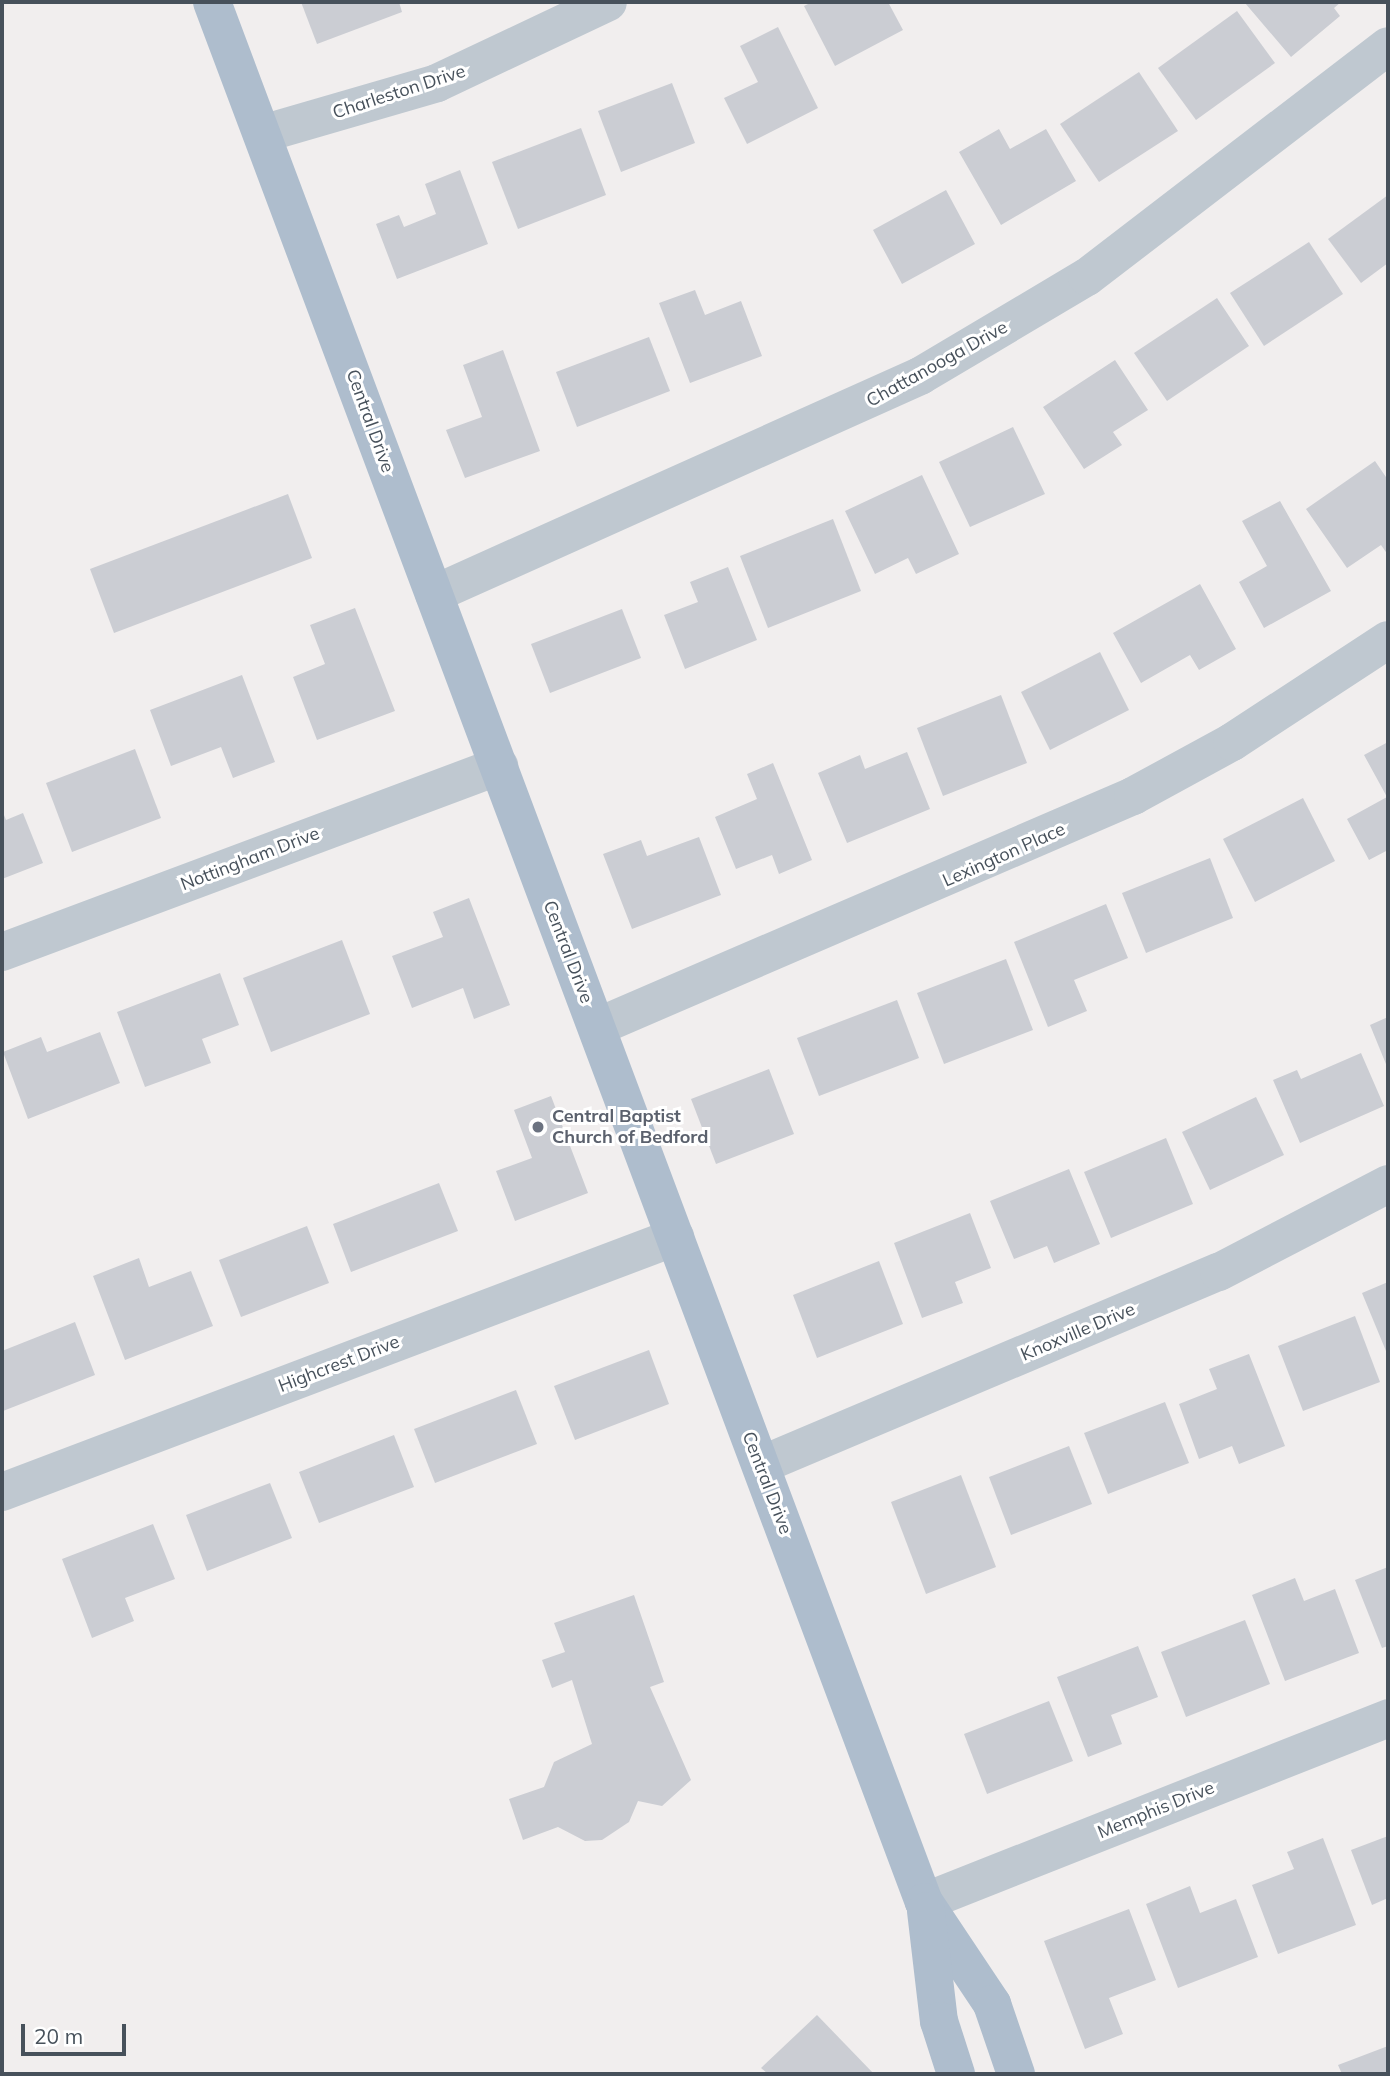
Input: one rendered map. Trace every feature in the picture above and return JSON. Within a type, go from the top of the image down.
[{"type":"main road","name":"Central Drive","points":[[212,2],[925,1902],[992,2004],[1016,2074]]},
{"type":"main road","name":"Central Drive","points":[[925,1902],[939,2021],[956,2074]]},
{"type":"street","name":"Charleston Drive","points":[[262,134],[437,83],[608,2]]},
{"type":"street","name":"Chattanooga Drive","points":[[434,594],[920,376],[1087,277],[1388,46]]},
{"type":"street","name":"Lexington Place","points":[[597,1027],[1133,796],[1232,742],[1388,640]]},
{"type":"street","name":"Nottingham Drive","points":[[2,952],[499,766]]},
{"type":"street","name":"Knoxville Drive","points":[[761,1465],[1219,1272],[1388,1184]]},
{"type":"street","name":"Highcrest Drive","points":[[2,1492],[675,1237]]},
{"type":"street","name":"Memphis Drive","points":[[925,1902],[1388,1718]]},
{"type":"building","points":[[301,2],[399,2],[402,12],[317,44]]},
{"type":"building","points":[[812,2],[888,2],[903,30],[835,66],[804,6]]},
{"type":"building","points":[[1341,2],[1334,8],[1340,16],[1291,57],[1245,3]]},
{"type":"building","points":[[1237,11],[1275,63],[1196,120],[1158,68]]},
{"type":"building","points":[[778,27],[818,108],[747,144],[724,98],[758,82],[740,46]]},
{"type":"building","points":[[1139,72],[1178,131],[1099,182],[1060,124]]},
{"type":"building","points":[[672,83],[695,143],[621,172],[598,111]]},
{"type":"building","points":[[581,128],[606,195],[518,229],[492,162]]},
{"type":"building","points":[[999,129],[1010,149],[1046,129],[1076,181],[1001,225],[959,152]]},
{"type":"building","points":[[460,170],[488,244],[397,279],[376,224],[399,215],[404,227],[436,214],[425,184]]},
{"type":"building","points":[[946,190],[975,244],[902,284],[873,230]]},
{"type":"building","points":[[1388,195],[1388,263],[1361,283],[1328,239]]},
{"type":"building","points":[[1309,242],[1343,294],[1264,346],[1230,293]]},
{"type":"building","points":[[695,290],[705,315],[741,301],[762,356],[690,383],[659,303]]},
{"type":"building","points":[[1217,298],[1249,346],[1167,401],[1134,353]]},
{"type":"building","points":[[649,337],[670,391],[577,427],[556,372]]},
{"type":"building","points":[[503,350],[540,451],[465,478],[446,430],[482,417],[463,365]]},
{"type":"building","points":[[1115,360],[1148,410],[1113,432],[1122,445],[1084,469],[1043,407]]},
{"type":"building","points":[[1013,427],[1045,494],[970,527],[939,462]]},
{"type":"building","points":[[1375,461],[1388,480],[1388,555],[1381,545],[1347,568],[1306,509]]},
{"type":"building","points":[[922,475],[959,554],[916,574],[908,558],[875,574],[845,511]]},
{"type":"building","points":[[288,494],[312,558],[114,633],[90,569]]},
{"type":"building","points":[[1280,501],[1331,591],[1264,628],[1239,582],[1267,566],[1242,521]]},
{"type":"building","points":[[833,519],[861,591],[768,628],[740,556]]},
{"type":"building","points":[[728,567],[757,640],[685,669],[664,615],[698,602],[690,582]]},
{"type":"building","points":[[1200,584],[1236,649],[1199,670],[1190,655],[1141,683],[1113,633]]},
{"type":"building","points":[[355,608],[395,711],[317,740],[293,677],[325,664],[310,625]]},
{"type":"building","points":[[622,609],[641,658],[550,693],[531,644]]},
{"type":"building","points":[[1100,652],[1129,710],[1050,750],[1021,692]]},
{"type":"building","points":[[242,675],[275,762],[233,778],[221,747],[171,766],[150,710]]},
{"type":"building","points":[[1001,695],[1027,763],[943,796],[917,728]]},
{"type":"building","points":[[1388,742],[1388,850],[1369,860],[1347,819],[1387,797],[1364,755]]},
{"type":"building","points":[[135,749],[161,818],[72,852],[46,783]]},
{"type":"building","points":[[907,752],[930,809],[847,843],[818,773],[860,755],[865,769]]},
{"type":"building","points":[[773,763],[812,860],[779,874],[772,855],[736,869],[715,817],[757,799],[747,774]]},
{"type":"building","points":[[1303,798],[1335,861],[1255,902],[1223,839]]},
{"type":"building","points":[[2,810],[6,820],[23,813],[43,863],[2,879]]},
{"type":"building","points":[[699,837],[721,895],[632,929],[603,854],[641,840],[647,856]]},
{"type":"building","points":[[1210,858],[1233,918],[1146,953],[1122,893]]},
{"type":"building","points":[[469,898],[510,1005],[474,1019],[463,988],[412,1008],[392,956],[443,937],[433,912]]},
{"type":"building","points":[[1106,904],[1128,958],[1074,980],[1087,1011],[1048,1027],[1014,942]]},
{"type":"building","points":[[342,940],[370,1014],[271,1052],[243,978]]},
{"type":"building","points":[[1006,959],[1033,1030],[944,1064],[917,993]]},
{"type":"building","points":[[220,973],[239,1025],[202,1039],[211,1063],[145,1087],[117,1012]]},
{"type":"building","points":[[897,1000],[919,1058],[819,1096],[797,1038]]},
{"type":"building","points":[[1388,1017],[1388,1069],[1370,1025]]},
{"type":"building","points":[[100,1032],[120,1083],[28,1119],[3,1052],[41,1037],[47,1052]]},
{"type":"building","points":[[1361,1053],[1384,1106],[1300,1143],[1273,1080],[1297,1070],[1301,1079]]},
{"type":"building","points":[[769,1069],[794,1134],[716,1164],[691,1099]]},
{"type":"building","points":[[551,1096],[588,1193],[515,1221],[496,1171],[532,1158],[514,1110]]},
{"type":"building","points":[[1256,1097],[1284,1155],[1210,1190],[1182,1132]]},
{"type":"building","points":[[1166,1138],[1193,1204],[1111,1238],[1084,1172]]},
{"type":"building","points":[[1069,1169],[1100,1244],[1054,1263],[1047,1246],[1014,1259],[990,1201]]},
{"type":"building","points":[[439,1183],[458,1231],[351,1272],[333,1224]]},
{"type":"building","points":[[970,1213],[991,1268],[955,1282],[963,1303],[922,1318],[894,1243]]},
{"type":"building","points":[[307,1226],[329,1283],[241,1317],[219,1260]]},
{"type":"building","points":[[139,1258],[149,1287],[191,1271],[213,1326],[125,1360],[93,1276]]},
{"type":"building","points":[[879,1261],[903,1324],[817,1358],[793,1295]]},
{"type":"building","points":[[1388,1282],[1388,1350],[1386,1351],[1362,1293]]},
{"type":"building","points":[[1355,1316],[1380,1382],[1303,1411],[1278,1346]]},
{"type":"building","points":[[75,1322],[95,1375],[3,1411],[2,1351]]},
{"type":"building","points":[[649,1350],[669,1404],[575,1440],[554,1386]]},
{"type":"building","points":[[1249,1354],[1285,1446],[1239,1464],[1232,1446],[1199,1459],[1179,1404],[1217,1389],[1209,1369]]},
{"type":"building","points":[[516,1390],[537,1444],[435,1483],[414,1429]]},
{"type":"building","points":[[1165,1402],[1189,1463],[1108,1494],[1084,1433]]},
{"type":"building","points":[[394,1435],[414,1487],[319,1523],[299,1472]]},
{"type":"building","points":[[1069,1446],[1092,1504],[1011,1535],[989,1477]]},
{"type":"building","points":[[961,1475],[996,1567],[926,1594],[891,1502]]},
{"type":"building","points":[[270,1483],[292,1538],[207,1571],[186,1515]]},
{"type":"building","points":[[153,1524],[175,1579],[125,1598],[134,1621],[92,1638],[62,1559]]},
{"type":"building","points":[[1388,1567],[1388,1646],[1382,1648],[1355,1580]]},
{"type":"building","points":[[1295,1578],[1304,1601],[1335,1589],[1359,1653],[1285,1681],[1252,1595]]},
{"type":"building","points":[[634,1595],[664,1682],[650,1687],[691,1780],[662,1806],[638,1801],[629,1822],[602,1840],[585,1841],[558,1827],[523,1840],[509,1799],[544,1787],[554,1762],[592,1744],[572,1680],[552,1688],[542,1660],[565,1652],[554,1623]]},
{"type":"building","points":[[1245,1620],[1270,1684],[1186,1717],[1161,1652]]},
{"type":"building","points":[[1138,1646],[1158,1697],[1111,1715],[1122,1744],[1088,1757],[1057,1677]]},
{"type":"building","points":[[1049,1701],[1073,1761],[987,1794],[964,1734]]},
{"type":"building","points":[[1388,1836],[1388,1898],[1372,1905],[1351,1850]]},
{"type":"building","points":[[1323,1838],[1356,1925],[1278,1954],[1252,1885],[1294,1869],[1287,1852]]},
{"type":"building","points":[[1190,1886],[1200,1913],[1236,1899],[1258,1957],[1178,1988],[1146,1904]]},
{"type":"building","points":[[1129,1909],[1156,1980],[1109,1998],[1123,2034],[1085,2049],[1044,1941]]},
{"type":"building","points":[[817,2015],[874,2074],[768,2074],[761,2068]]},
{"type":"building","points":[[1388,2046],[1388,2074],[1342,2074],[1338,2065]]},
{"type":"place","name":"Central Baptist Church of Bedford","points":[[538,1127]]}]
